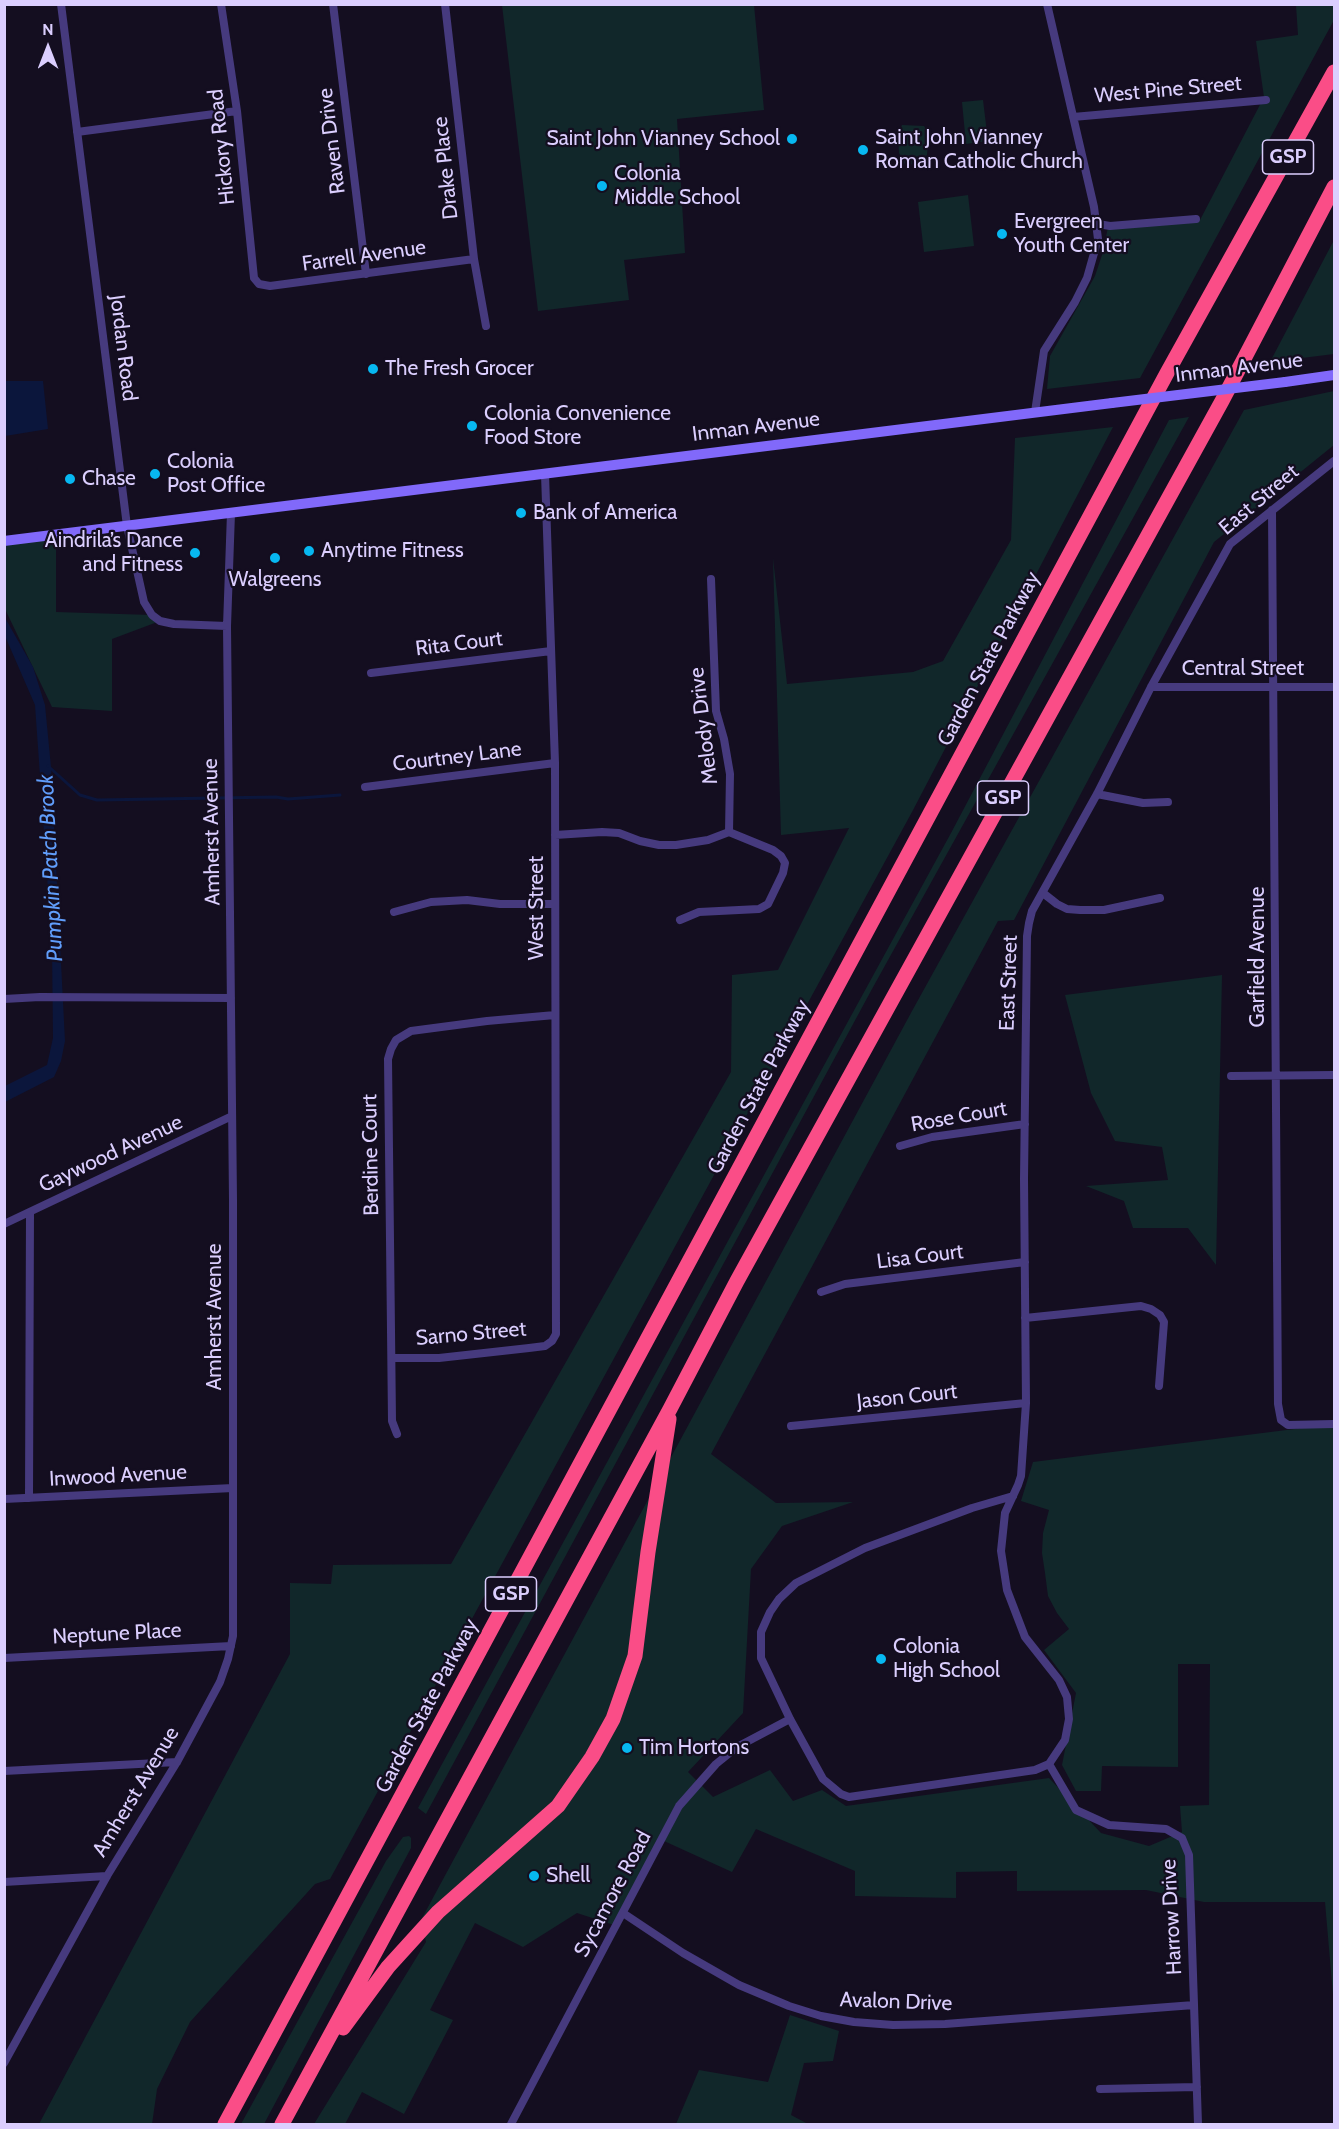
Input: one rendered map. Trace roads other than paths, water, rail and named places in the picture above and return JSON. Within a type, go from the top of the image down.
[{"type":"highway","name":"Garden State Parkway","points":[[225,2124],[1156,394],[1335,72]]},
{"type":"highway","name":"GSP","points":[[282,2124],[670,1409],[737,1281],[1222,401],[1335,187]]},
{"type":"highway","points":[[309,2074],[388,1967],[438,1912],[558,1806],[592,1757],[613,1719],[635,1656],[670,1409]]},
{"type":"main road","name":"Inman Avenue","points":[[4,541],[1335,375]]},
{"type":"street","name":"Jordan Road","points":[[61,4],[127,526],[144,602],[152,615],[160,621],[174,624],[227,626]]},
{"type":"street","name":"Hickory Road","points":[[221,4],[237,111],[254,278],[259,284]]},
{"type":"street","name":"Raven Drive","points":[[333,4],[366,273]]},
{"type":"street","name":"Drake Place","points":[[445,4],[474,259],[486,326]]},
{"type":"street","points":[[1035,412],[1044,351],[1075,302],[1087,278],[1098,239],[1098,224],[1050,5]]},
{"type":"street","name":"West Pine Street","points":[[1073,117],[1266,100]]},
{"type":"street","points":[[77,132],[237,111]]},
{"type":"street","points":[[1098,224],[1110,226],[1196,219]]},
{"type":"street","name":"Farrell Avenue","points":[[259,284],[270,286],[474,259]]},
{"type":"street","name":"East Street","points":[[1049,1764],[1065,1740],[1069,1719],[1067,1697],[1059,1680],[1025,1637],[1006,1590],[1002,1561],[1002,1531],[1005,1513],[1021,1476],[1026,1403],[1027,936],[1032,911],[1230,544],[1335,460]]},
{"type":"street","name":"West Street","points":[[545,474],[555,763],[557,1324],[552,1341]]},
{"type":"street","name":"Garfield Avenue","points":[[1272,510],[1278,1404],[1281,1420],[1288,1425],[1335,1424]]},
{"type":"street","name":"Amherst Avenue","points":[[4,2063],[107,1876],[177,1762],[219,1682],[233,1636],[232,1116],[227,626],[231,513]]},
{"type":"street","name":"Melody Drive","points":[[711,579],[716,711],[730,774],[729,832]]},
{"type":"street","name":"Rita Court","points":[[372,673],[551,651]]},
{"type":"street","name":"Central Street","points":[[1151,687],[1335,687]]},
{"type":"street","name":"Courtney Lane","points":[[365,787],[555,763]]},
{"type":"street","points":[[1097,794],[1143,803],[1168,802]]},
{"type":"street","points":[[555,835],[619,833],[640,841],[659,845],[676,845],[708,840],[729,832],[782,856],[785,863],[783,873],[768,904],[759,909],[699,912],[680,920]]},
{"type":"street","points":[[1043,893],[1056,904],[1067,909],[1080,910],[1104,910],[1160,898]]},
{"type":"street","points":[[394,912],[431,902],[467,900],[500,904],[555,904]]},
{"type":"street","points":[[4,999],[40,997],[231,998]]},
{"type":"street","name":"Berdine Court","points":[[397,1434],[392,1421],[388,1059],[391,1049],[396,1040],[411,1031],[555,1015]]},
{"type":"street","points":[[1231,1076],[1335,1075]]},
{"type":"street","name":"Gaywood Avenue","points":[[4,1224],[232,1116]]},
{"type":"street","name":"Rose Court","points":[[900,1146],[932,1137],[1025,1124]]},
{"type":"street","points":[[29,1498],[30,1212]]},
{"type":"street","name":"Lisa Court","points":[[821,1292],[845,1284],[1025,1262]]},
{"type":"street","points":[[1025,1318],[1141,1306],[1150,1309],[1160,1315],[1164,1323],[1159,1386]]},
{"type":"street","name":"Sarno Street","points":[[392,1358],[439,1358],[478,1354],[545,1346],[552,1341]]},
{"type":"street","name":"Jason Court","points":[[790,1426],[1026,1403]]},
{"type":"street","name":"Inwood Avenue","points":[[4,1499],[233,1488]]},
{"type":"street","points":[[1012,1496],[972,1508],[865,1548],[796,1582],[770,1612],[762,1632],[762,1658],[790,1719],[824,1780],[841,1794],[849,1797],[1035,1770],[1049,1764]]},
{"type":"street","name":"Neptune Place","points":[[4,1658],[231,1646]]},
{"type":"street","name":"Sycamore Road","points":[[510,2124],[679,1806],[716,1764],[737,1747],[790,1719]]},
{"type":"street","points":[[4,1771],[177,1762]]},
{"type":"street","name":"Harrow Drive","points":[[1049,1764],[1076,1810],[1109,1825],[1166,1829],[1182,1838],[1189,1855],[1198,2124]]},
{"type":"street","points":[[4,1882],[107,1876]]},
{"type":"street","name":"Avalon Drive","points":[[623,1913],[683,1953],[739,1985],[789,2006],[821,2016],[854,2022],[893,2025],[966,2022],[1194,2005]]},
{"type":"street","points":[[1100,2089],[1197,2087]]},
{"type":"water","points":[[5,381],[43,381],[48,429],[5,436]]},
{"type":"water","name":"Pumpkin Patch Brook","points":[[4,616],[33,667],[45,705],[51,767],[65,1041],[61,1061],[54,1077],[5,1102],[5,1086],[47,1065],[53,1038],[52,946],[35,705],[5,636]]},
{"type":"waterway","name":"Pumpkin Patch Brook","points":[[48,766],[80,795],[97,800],[276,797],[288,799],[340,795]]},
{"type":"place","name":"Saint John Vianney School","points":[[792,139]]},
{"type":"place","name":"Saint John Vianney Roman Catholic Church","points":[[863,150]]},
{"type":"place","name":"Colonia Middle School","points":[[602,186]]},
{"type":"place","name":"Evergreen Youth Center","points":[[1002,234]]},
{"type":"place","name":"The Fresh Grocer","points":[[373,369]]},
{"type":"place","name":"Colonia Convenience Food Store","points":[[472,426]]},
{"type":"place","name":"Colonia Post Office","points":[[155,474]]},
{"type":"place","name":"Chase","points":[[70,479]]},
{"type":"place","name":"Bank of America","points":[[521,513]]},
{"type":"place","name":"Anytime Fitness","points":[[309,551]]},
{"type":"place","name":"Aindrila’s Dance and Fitness","points":[[195,553]]},
{"type":"place","name":"Walgreens","points":[[275,558]]},
{"type":"place","name":"Colonia High School","points":[[881,1659]]},
{"type":"place","name":"Tim Hortons","points":[[627,1748]]},
{"type":"place","name":"Shell","points":[[534,1876]]}]
